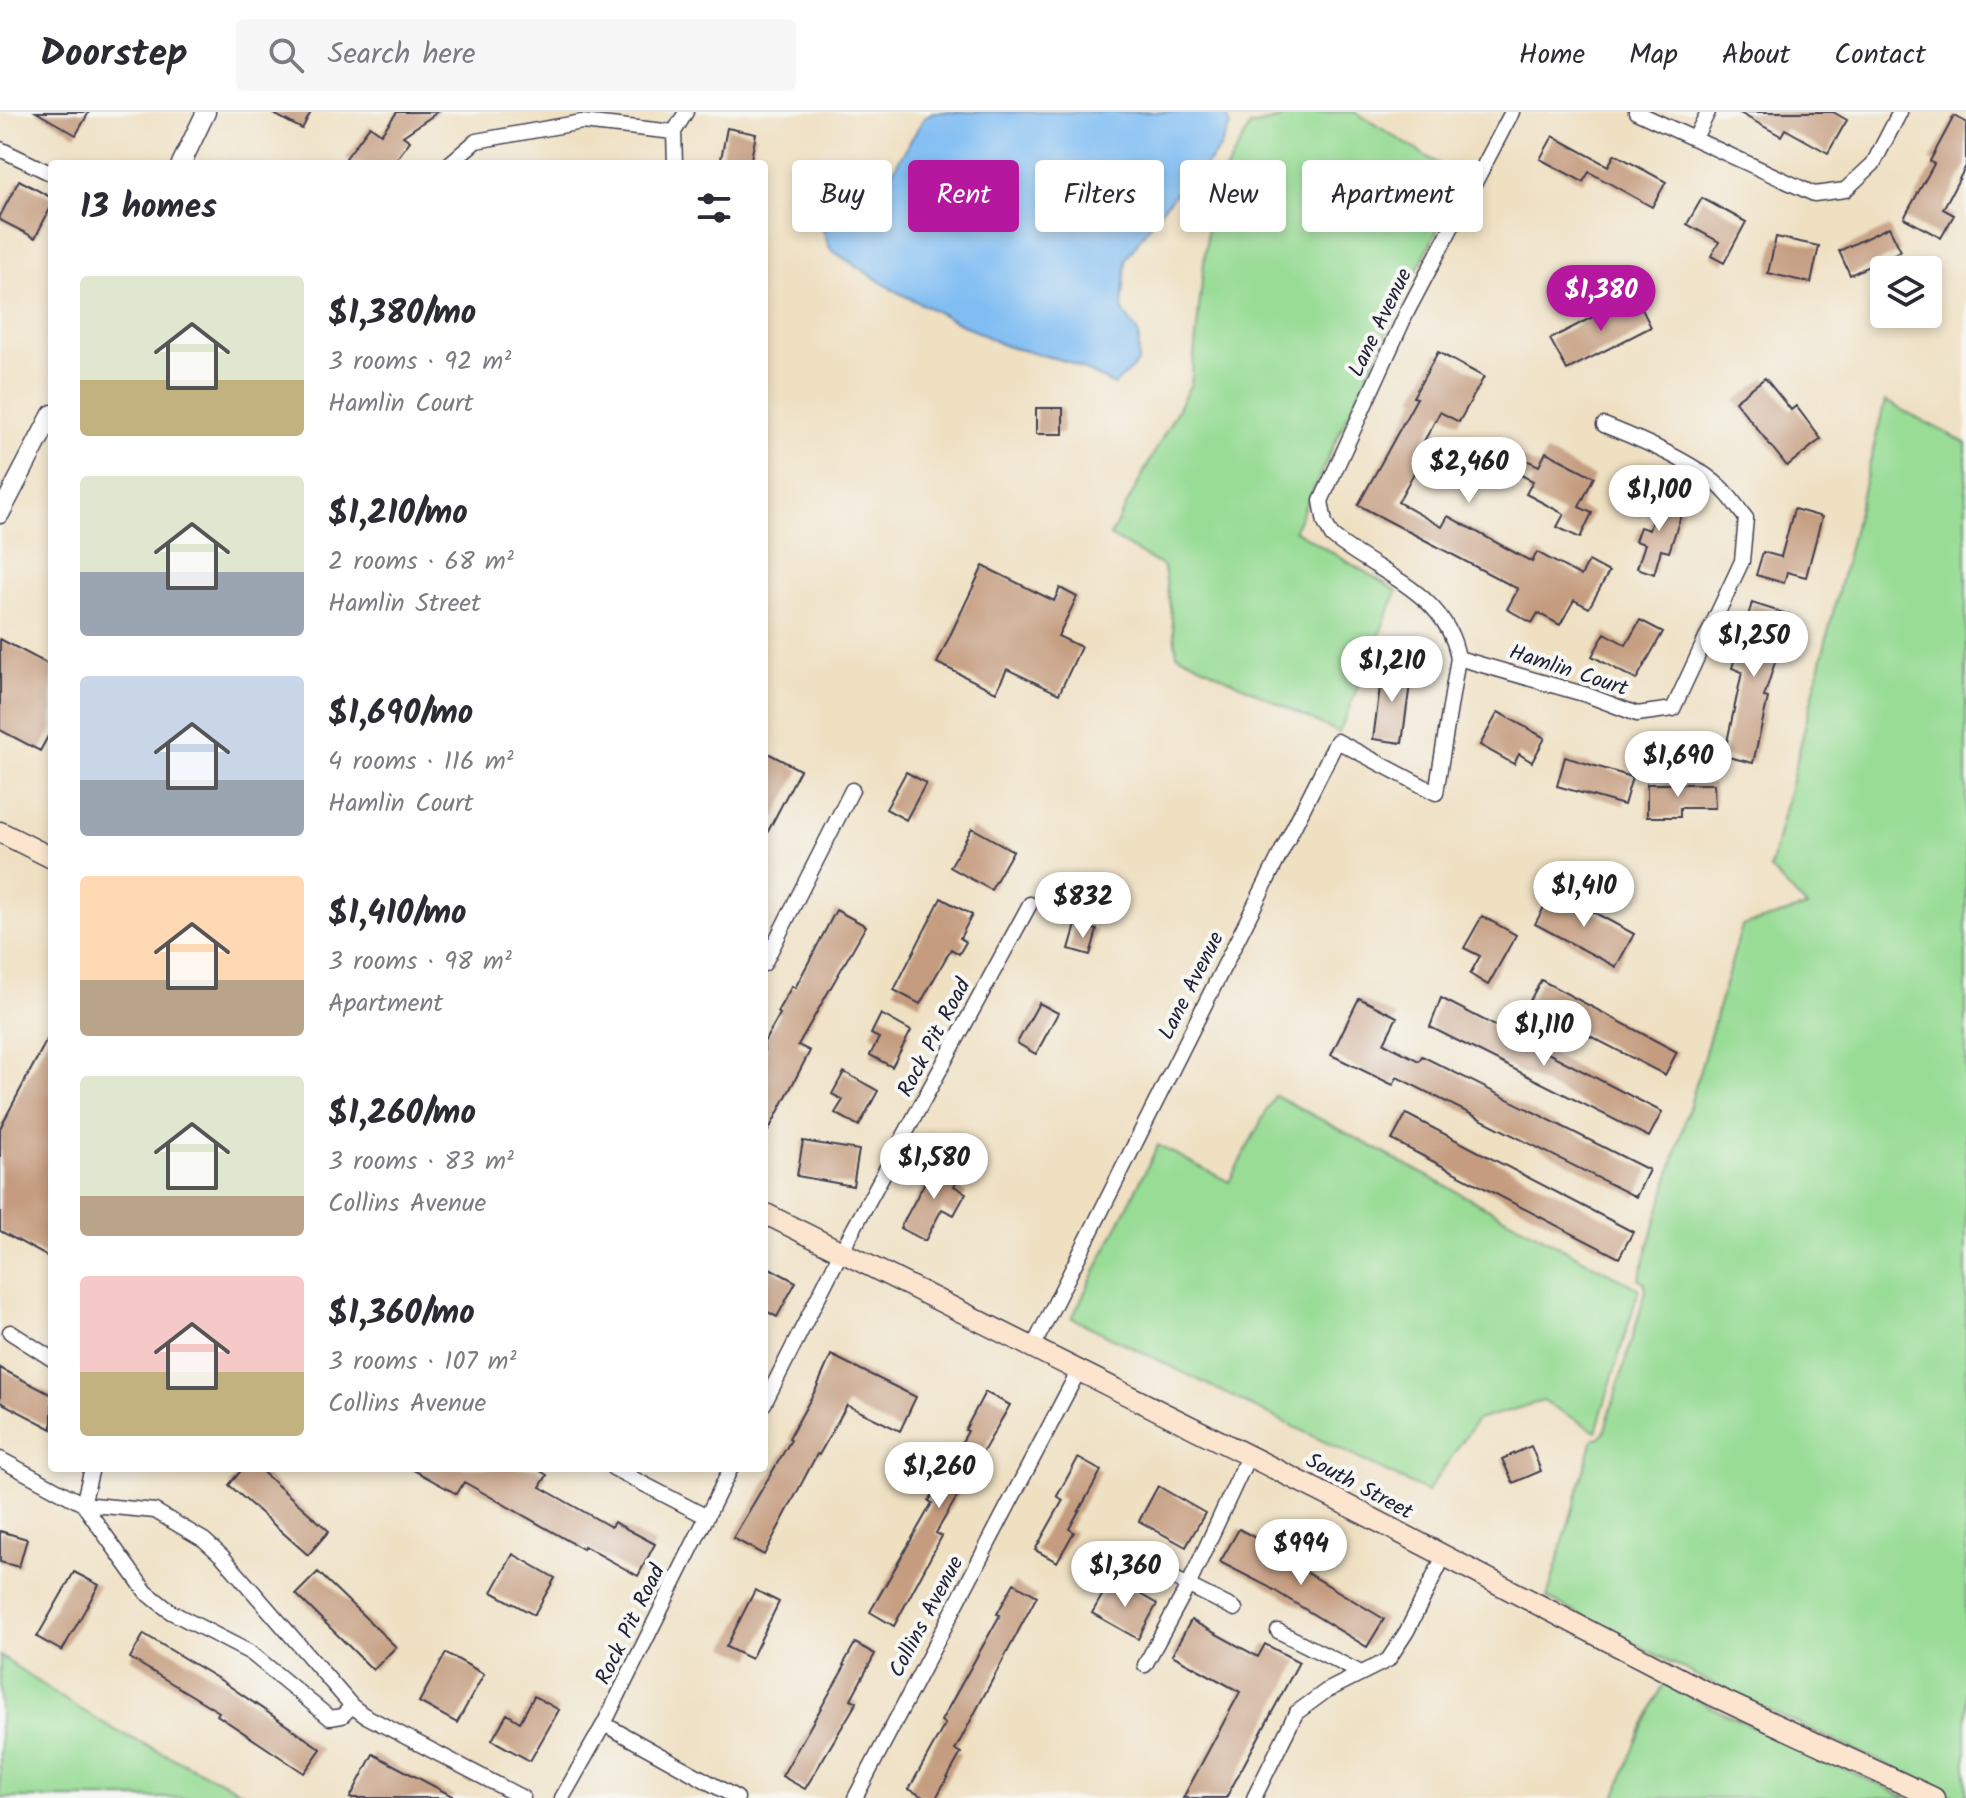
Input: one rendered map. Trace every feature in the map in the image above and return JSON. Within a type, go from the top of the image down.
[{"type":"main road","points":[[0,832],[48,856]]},
{"type":"main road","name":"South Street","points":[[768,1215],[1249,1455],[1712,1695],[1934,1798]]},
{"type":"street","points":[[183,160],[206,112]]},
{"type":"street","points":[[675,160],[674,132],[686,112]]},
{"type":"street","name":"Lane Avenue","points":[[1033,1347],[1337,741],[1436,793],[1458,658],[1455,643],[1447,627],[1418,592],[1332,536],[1325,523],[1321,501],[1407,312],[1512,112]]},
{"type":"street","points":[[1636,112],[1814,194],[1845,190],[1873,164],[1900,112]]},
{"type":"street","points":[[1695,138],[1708,112]]},
{"type":"street","points":[[454,160],[476,141],[582,117],[674,132]]},
{"type":"street","points":[[0,149],[48,172]]},
{"type":"street","points":[[0,514],[48,422]]},
{"type":"street","name":"Hamlin Court","points":[[1458,658],[1587,695],[1637,714],[1673,709],[1742,561],[1746,518],[1725,490],[1695,470],[1645,441],[1604,425]]},
{"type":"street","points":[[768,956],[852,790]]},
{"type":"street","name":"Rock Pit Road","points":[[768,1396],[841,1252],[1030,904]]},
{"type":"street","points":[[10,1332],[48,1356]]},
{"type":"street","name":"Collins Avenue","points":[[855,1798],[1079,1370]]},
{"type":"street","points":[[1145,1665],[1188,1586],[1249,1455]]},
{"type":"street","points":[[0,1459],[83,1504],[155,1511],[204,1540],[222,1556],[352,1706],[523,1798]]},
{"type":"street","points":[[91,1472],[83,1504],[146,1592],[171,1612],[251,1653],[330,1718],[342,1716],[352,1706]]},
{"type":"street","points":[[621,1472],[707,1517]]},
{"type":"street","name":"Rock Pit Road","points":[[562,1798],[604,1724],[729,1472]]},
{"type":"street","points":[[1254,1798],[1296,1713],[1326,1691],[1388,1660],[1407,1631],[1444,1556]]},
{"type":"street","points":[[1143,1563],[1235,1609]]},
{"type":"street","points":[[1278,1631],[1361,1673]]},
{"type":"street","points":[[604,1724],[737,1798]]},
{"type":"green space","points":[[1292,112],[1355,112],[1432,160],[1302,160],[1302,232],[1436,232],[1294,530],[1397,591],[1339,733],[1177,654],[1164,567],[1110,536],[1191,384],[1207,232],[1286,232],[1286,160],[1231,160],[1250,126],[1277,120]]},
{"type":"green space","points":[[1885,401],[1966,443],[1966,1798],[1950,1794],[1717,1686],[1547,1598],[1593,1439],[1599,1439],[1604,1433],[1646,1291],[1645,1283],[1639,1279],[1742,926],[1807,907],[1770,869]]},
{"type":"green space","points":[[1275,1095],[1639,1289],[1596,1431],[1543,1401],[1477,1420],[1427,1492],[1072,1318],[1158,1145],[1229,1182]]},
{"type":"green space","points":[[0,1656],[117,1731],[243,1792],[266,1798],[0,1798]]},
{"type":"green space","points":[[1664,1683],[1908,1798],[1615,1798],[1636,1742]]},
{"type":"water","points":[[933,112],[1226,112],[1230,126],[1220,148],[1210,160],[1180,160],[1180,189],[1164,206],[1164,160],[1035,160],[1035,232],[1145,232],[1126,259],[1122,309],[1139,335],[1138,363],[1114,385],[1069,362],[1005,346],[893,290],[830,249],[824,232],[892,232],[892,172],[924,118]]},
{"type":"building","points":[[36,112],[89,112],[76,135]]},
{"type":"building","points":[[270,112],[311,112],[302,129]]},
{"type":"building","points":[[397,112],[438,112],[403,136],[410,141],[396,160],[346,158],[370,126],[381,134]]},
{"type":"building","points":[[1738,112],[1833,112],[1847,120],[1828,153],[1785,129],[1781,136]]},
{"type":"building","points":[[1954,116],[1966,122],[1966,166],[1943,209],[1954,215],[1941,238],[1904,218],[1934,164],[1930,161]]},
{"type":"building","points":[[727,128],[756,134],[751,160],[721,160]]},
{"type":"building","points":[[1553,136],[1608,166],[1615,154],[1666,182],[1652,207],[1589,172],[1583,182],[1540,159]]},
{"type":"building","points":[[19,180],[48,196],[48,213],[35,238],[0,220]]},
{"type":"building","points":[[1702,198],[1746,222],[1724,263],[1711,256],[1719,242],[1687,224]]},
{"type":"building","points":[[1889,227],[1901,251],[1890,256],[1870,256],[1870,266],[1850,275],[1839,251]]},
{"type":"building","points":[[1776,237],[1819,246],[1811,283],[1768,273]]},
{"type":"building","points":[[1635,295],[1651,327],[1567,370],[1550,339]]},
{"type":"building","points":[[1438,352],[1484,377],[1459,422],[1440,412],[1423,443],[1444,455],[1431,480],[1415,471],[1398,502],[1442,527],[1448,516],[1532,562],[1537,552],[1581,576],[1589,561],[1609,572],[1589,608],[1574,600],[1560,625],[1538,613],[1532,623],[1507,609],[1518,589],[1358,505],[1417,398],[1413,397]]},
{"type":"building","points":[[1765,378],[1791,410],[1796,406],[1821,439],[1787,466],[1735,401]]},
{"type":"building","points":[[1036,408],[1063,408],[1063,434],[1036,434]]},
{"type":"building","points":[[1546,452],[1594,477],[1579,507],[1592,513],[1580,538],[1557,527],[1564,514],[1526,494],[1533,481],[1511,470],[1518,456],[1539,466]]},
{"type":"building","points":[[1661,495],[1685,503],[1669,552],[1661,550],[1654,574],[1637,568],[1645,544],[1635,541],[1640,527],[1649,530]]},
{"type":"building","points":[[1794,509],[1822,517],[1806,577],[1787,572],[1784,583],[1756,575],[1763,552],[1781,557]]},
{"type":"building","points":[[983,566],[1054,601],[1060,588],[1077,597],[1058,636],[1081,647],[1059,694],[1007,669],[996,692],[937,663]]},
{"type":"building","points":[[1752,603],[1790,615],[1764,697],[1768,698],[1753,763],[1724,756],[1742,672],[1732,668]]},
{"type":"building","points":[[1640,620],[1663,632],[1636,680],[1592,656],[1605,633],[1626,645]]},
{"type":"building","points":[[0,639],[48,664],[48,736],[40,751],[0,730]]},
{"type":"building","points":[[1383,665],[1412,669],[1402,743],[1373,739]]},
{"type":"building","points":[[1498,712],[1545,738],[1532,762],[1519,754],[1514,764],[1480,745]]},
{"type":"building","points":[[768,753],[800,770],[768,831]]},
{"type":"building","points":[[1565,757],[1632,777],[1624,805],[1557,786]]},
{"type":"building","points":[[906,772],[926,783],[906,820],[886,809]]},
{"type":"building","points":[[1647,784],[1714,784],[1715,808],[1680,808],[1680,817],[1647,817]]},
{"type":"building","points":[[972,828],[1013,851],[991,890],[950,867]]},
{"type":"building","points":[[1553,890],[1634,934],[1616,967],[1535,924]]},
{"type":"building","points":[[941,898],[972,915],[960,938],[966,942],[959,954],[951,949],[920,1004],[894,990]]},
{"type":"building","points":[[836,910],[866,926],[798,1045],[810,1051],[768,1131],[768,1035],[780,1014],[777,1012],[792,986],[795,988]]},
{"type":"building","points":[[1482,916],[1516,935],[1488,985],[1470,974],[1480,956],[1464,948]]},
{"type":"building","points":[[1076,925],[1097,930],[1090,955],[1069,949]]},
{"type":"building","points":[[1541,980],[1677,1052],[1665,1075],[1528,1004]]},
{"type":"building","points":[[1359,998],[1397,1017],[1384,1043],[1419,1061],[1422,1056],[1649,1170],[1636,1197],[1397,1077],[1393,1085],[1331,1055]]},
{"type":"building","points":[[1441,998],[1662,1112],[1649,1137],[1430,1027]]},
{"type":"building","points":[[1039,1003],[1058,1013],[1036,1054],[1017,1043]]},
{"type":"building","points":[[881,1014],[911,1031],[892,1067],[870,1055],[879,1038],[871,1034]]},
{"type":"building","points":[[48,1038],[48,1257],[0,1231],[0,1128]]},
{"type":"building","points":[[844,1072],[878,1091],[859,1126],[835,1113],[843,1100],[832,1094]]},
{"type":"building","points":[[1406,1114],[1633,1232],[1619,1258],[1392,1140]]},
{"type":"building","points":[[803,1141],[859,1150],[853,1186],[797,1176]]},
{"type":"building","points":[[937,1160],[961,1173],[954,1186],[966,1193],[954,1215],[942,1209],[925,1241],[900,1228]]},
{"type":"building","points":[[768,1267],[796,1282],[777,1317],[768,1312]]},
{"type":"building","points":[[831,1355],[916,1397],[900,1431],[847,1405],[817,1454],[764,1555],[733,1538],[791,1440],[789,1438]]},
{"type":"building","points":[[0,1368],[48,1393],[48,1427],[0,1402]]},
{"type":"building","points":[[985,1392],[1010,1405],[936,1533],[942,1536],[894,1626],[870,1612],[932,1503],[929,1501],[968,1431],[965,1430]]},
{"type":"building","points":[[1531,1446],[1541,1471],[1513,1483],[1502,1459]]},
{"type":"building","points":[[1078,1458],[1101,1471],[1069,1529],[1074,1532],[1057,1562],[1035,1550],[1063,1500],[1057,1496]]},
{"type":"building","points":[[240,1472],[263,1472],[329,1531],[308,1555],[229,1485]]},
{"type":"building","points":[[417,1472],[542,1472],[547,1475],[540,1487],[611,1527],[614,1522],[655,1544],[638,1576],[464,1482],[457,1494]]},
{"type":"building","points":[[1158,1486],[1205,1513],[1186,1547],[1139,1521]]},
{"type":"building","points":[[1239,1529],[1285,1554],[1283,1558],[1384,1619],[1367,1647],[1267,1586],[1220,1562]]},
{"type":"building","points":[[0,1531],[27,1539],[19,1567],[0,1562]]},
{"type":"building","points":[[513,1554],[555,1578],[534,1615],[492,1592]]},
{"type":"building","points":[[74,1572],[99,1585],[62,1651],[37,1637]]},
{"type":"building","points":[[318,1572],[396,1647],[373,1670],[296,1594]]},
{"type":"building","points":[[1112,1578],[1157,1604],[1138,1639],[1092,1613]]},
{"type":"building","points":[[1014,1583],[1037,1596],[955,1750],[961,1753],[936,1798],[925,1798],[909,1789],[945,1724],[941,1721],[1000,1615],[997,1614]]},
{"type":"building","points":[[755,1590],[779,1602],[751,1659],[726,1647]]},
{"type":"building","points":[[1191,1620],[1258,1657],[1265,1644],[1299,1662],[1226,1798],[1183,1798],[1240,1692],[1172,1655]]},
{"type":"building","points":[[144,1634],[222,1681],[321,1749],[304,1773],[217,1715],[219,1712],[130,1658]]},
{"type":"building","points":[[855,1643],[875,1654],[851,1699],[857,1702],[805,1789],[782,1776]]},
{"type":"building","points":[[446,1653],[484,1674],[457,1723],[419,1702]]},
{"type":"building","points":[[534,1696],[559,1710],[530,1761],[492,1740],[507,1714],[520,1722]]},
{"type":"building","points":[[373,1754],[456,1798],[350,1798]]}]
